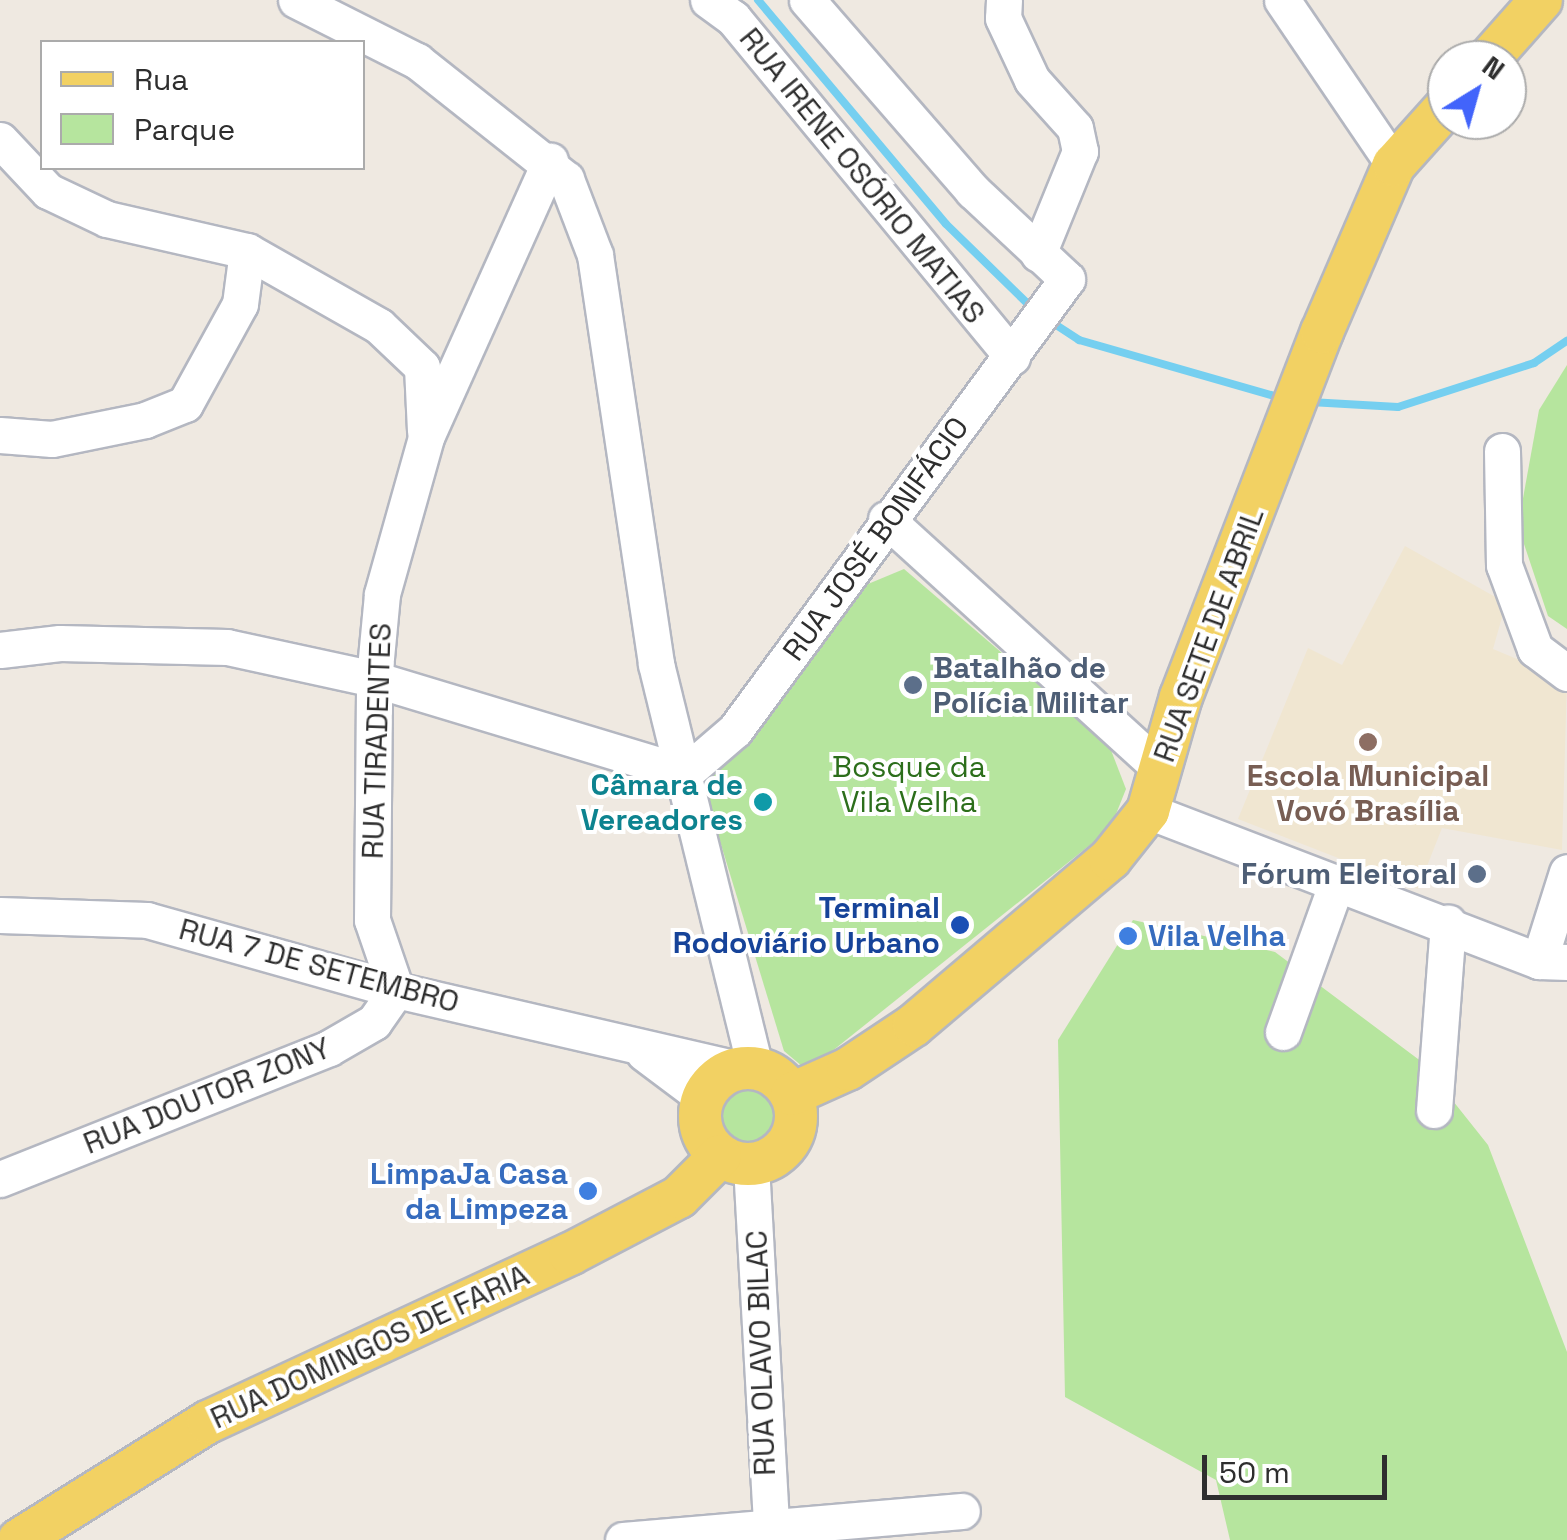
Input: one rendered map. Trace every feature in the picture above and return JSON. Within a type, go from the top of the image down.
[{"type":"main road","points":[[1505,40],[1540,0]]},
{"type":"main road","name":"RUA SETE DE ABRIL","points":[[792,1094],[848,1069],[914,1025],[1110,859],[1148,811],[1160,768],[1294,400],[1394,165],[1427,128]]},
{"type":"main road","points":[[747,1068],[792,1094],[796,1109],[791,1140],[781,1153],[736,1161],[702,1129],[704,1098],[712,1084],[747,1068]]},
{"type":"main road","name":"RUA DOMINGOS DE FARIA","points":[[20,1540],[208,1422],[678,1197],[736,1161]]},
{"type":"street","points":[[296,0],[417,61],[550,161],[566,180],[596,255],[656,664],[685,773],[747,1068]]},
{"type":"street","name":"RUA IRENE OSÓRIO MATIAS","points":[[708,0],[732,18],[1022,345]]},
{"type":"street","points":[[807,0],[973,190],[1038,254],[1080,151],[1075,128],[1032,80],[1004,18],[1004,0]]},
{"type":"street","points":[[1282,0],[1394,165]]},
{"type":"street","points":[[0,140],[48,191],[92,212],[247,252],[380,326],[422,368],[426,436]]},
{"type":"street","name":"RUA TIRADENTES","points":[[396,990],[372,920],[374,679],[382,594],[426,436],[550,161]]},
{"type":"street","points":[[0,435],[52,439],[144,420],[185,404],[240,304],[247,252]]},
{"type":"street","name":"RUA JOSÉ BONIFÁCIO","points":[[685,773],[734,730],[886,519],[1057,296],[1067,279],[1038,254]]},
{"type":"street","points":[[1502,451],[1504,564],[1535,649],[1567,673]]},
{"type":"street","points":[[886,519],[1160,768]]},
{"type":"street","points":[[0,650],[60,644],[226,646],[374,679],[685,773]]},
{"type":"street","points":[[1148,811],[1553,962],[1567,872]]},
{"type":"street","points":[[1283,1032],[1337,882]]},
{"type":"street","name":"RUA 7 DE SETEMBRO","points":[[0,914],[147,920],[396,990],[747,1068]]},
{"type":"street","points":[[1434,1110],[1448,923]]},
{"type":"street","name":"RUA DOUTOR ZONY","points":[[0,1178],[329,1048],[374,1022],[396,990]]},
{"type":"street","name":"RUA 7 DE SETEMBRO","points":[[635,1046],[704,1098]]},
{"type":"street","name":"RUA OLAVO BILAC","points":[[736,1161],[771,1534]]},
{"type":"street","points":[[623,1540],[771,1534],[962,1511]]},
{"type":"shaded area","name":"Escola Municipal Vovó Brasília","points":[[1405,546],[1506,603],[1493,649],[1567,680],[1562,850],[1442,828],[1418,889],[1238,819],[1308,648],[1342,665]]},
{"type":"green space","points":[[1567,365],[1567,629],[1548,616],[1518,526],[1539,410]]},
{"type":"green space","name":"Bosque da Vila Velha","points":[[904,569],[1109,745],[1126,789],[1110,829],[821,1060],[803,1067],[784,1051],[701,779],[868,584]]},
{"type":"green space","points":[[1133,920],[1275,952],[1422,1062],[1488,1145],[1567,1352],[1567,1540],[1230,1540],[1216,1480],[1065,1397],[1058,1040]]},
{"type":"green space","points":[[749,1085],[772,1094],[781,1117],[772,1140],[749,1149],[726,1140],[717,1117],[726,1094]]},
{"type":"waterway","points":[[758,0],[946,224],[1034,310]]},
{"type":"waterway","points":[[1050,321],[1079,340],[1281,398]]},
{"type":"waterway","points":[[1310,402],[1398,407],[1534,363],[1567,341]]},
{"type":"place","name":"Batalhão de Polícia Militar","points":[[913,685]]},
{"type":"place","name":"Escola Municipal Vovó Brasília","points":[[1368,742]]},
{"type":"place","name":"Câmara de Vereadores","points":[[763,802]]},
{"type":"place","name":"Fórum Eleitoral","points":[[1477,874]]},
{"type":"place","name":"Terminal Rodoviário Urbano","points":[[960,925]]},
{"type":"place","name":"Vila Velha","points":[[1128,936]]},
{"type":"place","name":"LimpaJa Casa da Limpeza","points":[[588,1191]]}]
